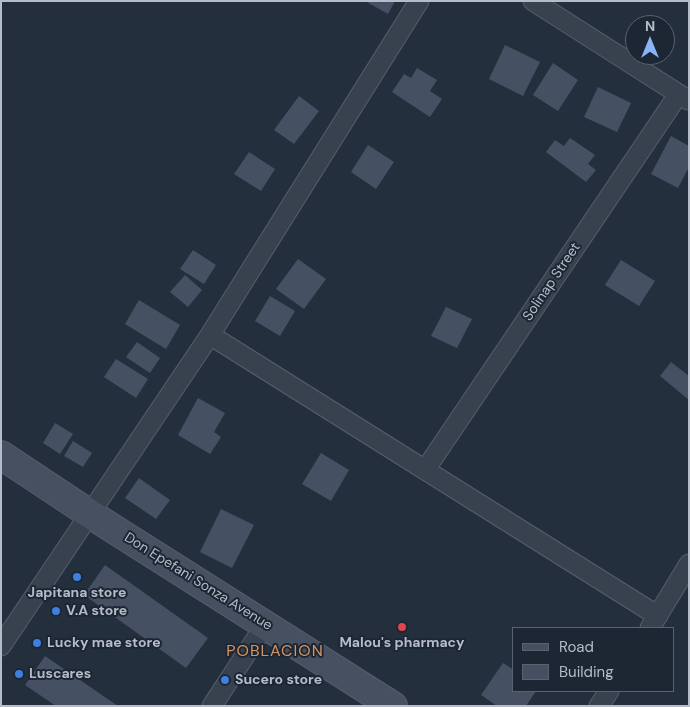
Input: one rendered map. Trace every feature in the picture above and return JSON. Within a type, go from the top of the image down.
[{"type":"main road","name":"Don Epefani Sonza Avenue","points":[[2,458],[393,706]]},
{"type":"street","points":[[1,646],[210,335],[419,1]]},
{"type":"street","points":[[533,1],[684,98]]},
{"type":"street","name":"Solinap Street","points":[[425,470],[684,98]]},
{"type":"street","points":[[210,335],[425,470],[654,622],[689,564]]},
{"type":"street","points":[[212,706],[265,624]]},
{"type":"street","points":[[599,706],[608,692]]},
{"type":"building","points":[[365,1],[395,1],[388,14]]},
{"type":"building","points":[[505,45],[540,62],[523,96],[489,79]]},
{"type":"building","points":[[553,63],[578,80],[558,111],[533,95]]},
{"type":"building","points":[[417,68],[437,80],[430,91],[442,99],[430,117],[392,92],[404,74],[411,78]]},
{"type":"building","points":[[598,87],[631,103],[617,132],[584,117]]},
{"type":"building","points":[[299,96],[319,111],[294,144],[274,130]]},
{"type":"building","points":[[671,136],[689,146],[689,167],[678,188],[651,174]]},
{"type":"building","points":[[570,138],[595,155],[588,164],[596,170],[586,182],[546,152],[555,140],[564,146]]},
{"type":"building","points":[[368,145],[394,162],[376,189],[351,172]]},
{"type":"building","points":[[249,152],[275,169],[261,191],[234,174]]},
{"type":"building","points":[[193,250],[216,265],[204,284],[180,269]]},
{"type":"building","points":[[298,259],[326,279],[304,309],[276,289]]},
{"type":"building","points":[[621,260],[655,281],[639,306],[605,285]]},
{"type":"building","points":[[185,275],[202,290],[188,307],[170,292]]},
{"type":"building","points":[[270,296],[295,311],[280,336],[255,321]]},
{"type":"building","points":[[139,300],[180,325],[166,349],[125,324]]},
{"type":"building","points":[[446,307],[472,319],[457,348],[431,336]]},
{"type":"building","points":[[137,342],[160,358],[150,373],[126,357]]},
{"type":"building","points":[[116,359],[148,379],[136,398],[104,377]]},
{"type":"building","points":[[671,362],[689,376],[689,400],[660,376]]},
{"type":"building","points":[[198,398],[225,413],[214,432],[221,437],[210,454],[178,435]]},
{"type":"building","points":[[55,423],[73,434],[60,454],[43,443]]},
{"type":"building","points":[[73,441],[92,453],[83,467],[64,456]]},
{"type":"building","points":[[321,453],[349,470],[331,501],[302,484]]},
{"type":"building","points":[[139,478],[170,500],[156,519],[125,498]]},
{"type":"building","points":[[221,509],[254,525],[232,568],[200,552]]},
{"type":"building","points":[[105,565],[208,638],[186,668],[84,595]]},
{"type":"building","points":[[45,656],[118,706],[56,706],[25,685]]},
{"type":"building","points":[[503,663],[512,669],[512,692],[535,692],[526,706],[497,706],[481,695]]},
{"type":"place","name":"Japitana store","points":[[77,577]]},
{"type":"place","name":"V.A store","points":[[56,611]]},
{"type":"place","name":"Malou's pharmacy","points":[[402,627]]},
{"type":"place","name":"Lucky mae store","points":[[37,643]]},
{"type":"place","name":"Luscares","points":[[19,674]]},
{"type":"place","name":"Sucero store","points":[[225,680]]},
{"type":"district","name":"POBLACION","points":[[275,652]]}]
